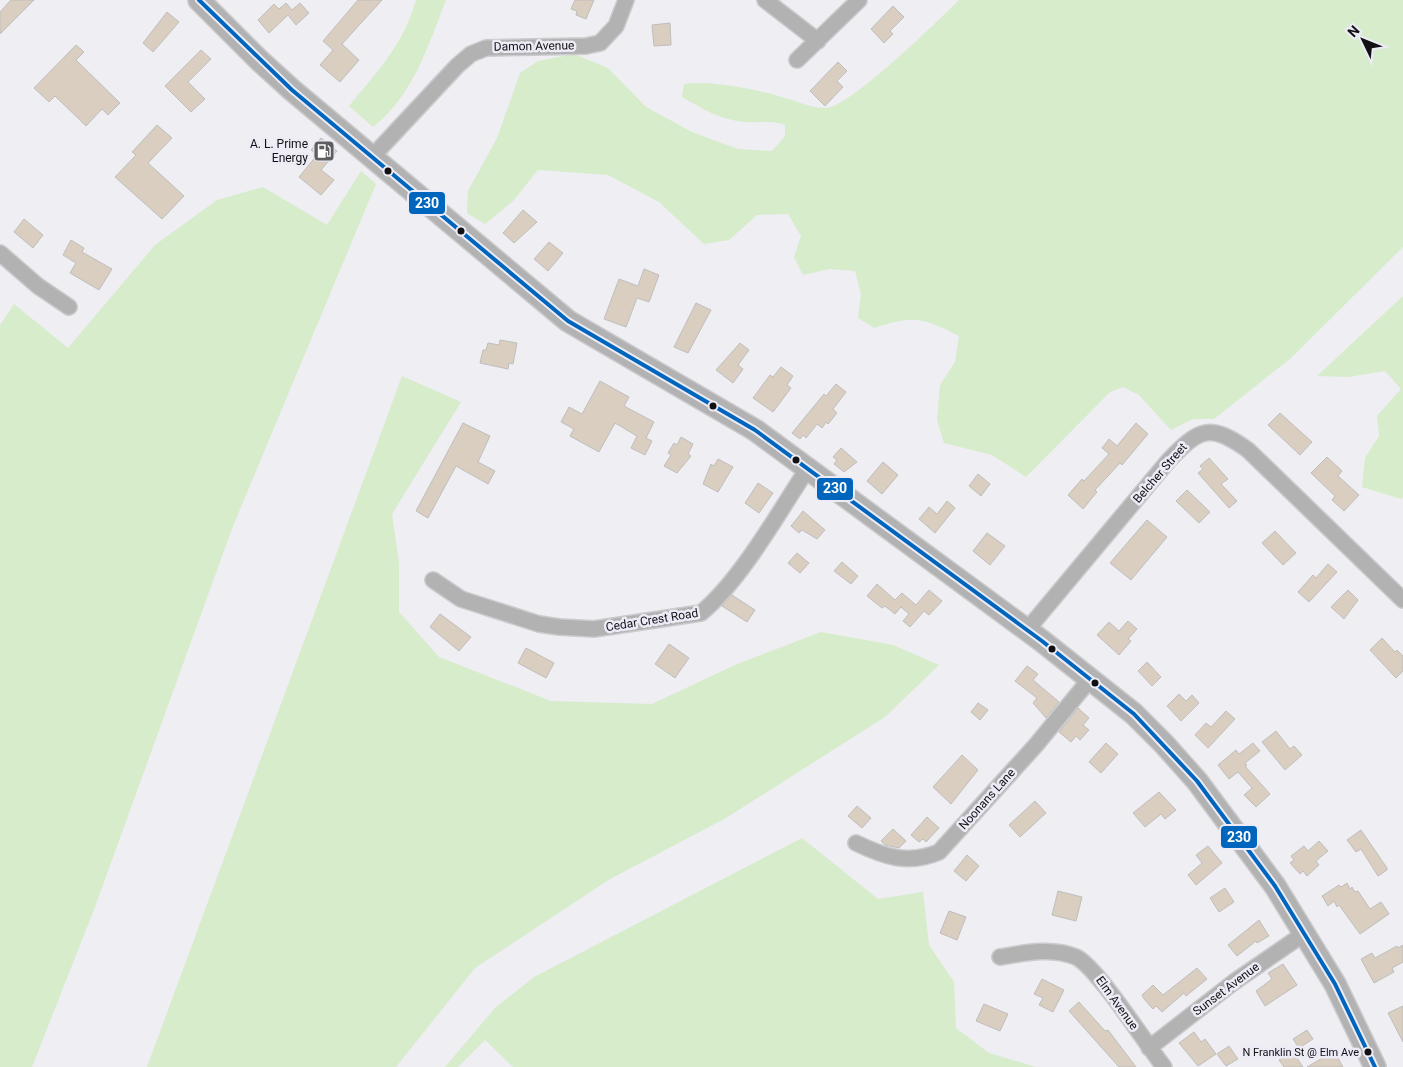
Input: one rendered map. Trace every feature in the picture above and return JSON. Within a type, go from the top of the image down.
[{"type":"main road","points":[[199,0],[267,68],[568,321],[601,342],[714,404],[808,468],[1091,678],[1149,728],[1197,781],[1251,852],[1305,933],[1348,1009],[1375,1067]]},
{"type":"street","name":"Damon Avenue","points":[[372,157],[457,66],[471,54],[494,46],[594,45],[611,33],[626,0]]},
{"type":"street","points":[[764,0],[818,41]]},
{"type":"street","points":[[797,60],[858,0]]},
{"type":"street","points":[[0,253],[38,286],[69,307]]},
{"type":"street","name":"Belcher Street","points":[[1027,630],[1170,460],[1190,438],[1206,432],[1221,434],[1248,450],[1403,600]]},
{"type":"street","name":"Cedar Crest Road","points":[[433,580],[461,599],[539,624],[559,627],[594,629],[701,613],[714,602],[742,567],[808,468]]},
{"type":"street","name":"Noonans Lane","points":[[856,843],[886,857],[924,859],[939,852],[1036,746],[1091,678]]},
{"type":"street","name":"Sunset Avenue","points":[[1149,1048],[1234,982],[1305,933]]},
{"type":"street","name":"Elm Avenue","points":[[1000,957],[1048,951],[1076,957],[1093,971],[1164,1067]]},
{"type":"green space","points":[[416,0],[446,0],[426,52],[409,85],[387,115],[373,127],[349,106],[380,69],[397,44],[411,16]]},
{"type":"green space","points":[[959,0],[1403,0],[1403,247],[1291,358],[1214,419],[1193,419],[1171,430],[1139,395],[1123,387],[1110,392],[1026,477],[992,455],[944,443],[937,420],[940,385],[955,362],[959,336],[936,325],[917,320],[899,321],[874,328],[858,318],[861,294],[855,271],[829,269],[803,275],[794,257],[801,236],[788,214],[757,215],[729,240],[704,244],[659,202],[608,175],[538,170],[513,201],[485,224],[467,213],[468,191],[497,138],[520,73],[538,61],[574,54],[608,68],[646,107],[692,132],[738,149],[772,151],[785,136],[785,125],[771,122],[738,121],[713,114],[682,97],[684,84],[705,83],[744,88],[826,108],[838,104],[873,79],[915,43]]},
{"type":"green space","points":[[361,171],[376,184],[233,526],[95,907],[32,1067],[0,1067],[0,325],[14,304],[68,348],[155,245],[217,200],[263,187],[327,225]]},
{"type":"green space","points":[[1403,296],[1403,497],[1401,499],[1362,487],[1365,458],[1379,436],[1377,416],[1401,389],[1385,371],[1348,377],[1317,376]]},
{"type":"green space","points":[[402,376],[461,402],[392,514],[399,562],[399,612],[439,657],[551,701],[652,704],[737,664],[821,632],[893,645],[939,665],[885,717],[726,818],[610,879],[475,968],[396,1067],[147,1067]]},
{"type":"green space","points":[[802,838],[878,899],[923,892],[929,945],[954,982],[956,1028],[989,1053],[1036,1067],[513,1067],[485,1040],[458,1067],[445,1067],[495,1008],[534,977]]},
{"type":"building","points":[[11,0],[34,0],[0,34],[0,12]]},
{"type":"building","points":[[358,0],[382,0],[342,44],[359,60],[340,82],[320,65],[333,50],[323,41]]},
{"type":"building","points":[[575,0],[594,0],[586,19],[576,15],[577,11],[571,9]]},
{"type":"building","points":[[286,3],[292,10],[300,3],[309,13],[296,25],[288,15],[269,33],[258,20],[274,4],[279,9]]},
{"type":"building","points":[[893,6],[904,17],[890,31],[893,34],[884,43],[871,29]]},
{"type":"building","points":[[167,12],[179,22],[153,52],[143,43]]},
{"type":"building","points":[[670,23],[671,45],[654,46],[652,25]]},
{"type":"building","points":[[76,45],[84,52],[76,60],[120,103],[108,115],[102,109],[86,126],[55,96],[49,102],[34,88]]},
{"type":"building","points":[[201,50],[211,59],[188,82],[205,99],[191,112],[165,86]]},
{"type":"building","points":[[838,62],[847,71],[837,81],[843,87],[825,106],[810,91]]},
{"type":"building","points":[[157,125],[172,138],[148,163],[184,196],[162,219],[115,177],[136,155],[132,152]]},
{"type":"building","points":[[321,138],[337,151],[321,170],[334,180],[321,195],[299,177],[317,155],[311,150]]},
{"type":"building","points":[[523,210],[537,222],[514,243],[503,233]]},
{"type":"building","points":[[24,219],[43,235],[33,248],[14,232]]},
{"type":"building","points":[[71,240],[84,248],[82,252],[112,269],[99,290],[70,273],[76,263],[63,255]]},
{"type":"building","points":[[549,242],[563,253],[548,271],[534,259]]},
{"type":"building","points":[[644,269],[659,275],[649,302],[637,298],[626,327],[604,319],[619,279],[638,286]]},
{"type":"building","points":[[696,303],[711,310],[688,353],[674,347]]},
{"type":"building","points":[[500,340],[517,343],[513,364],[509,363],[508,369],[480,363],[483,350],[486,350],[488,343],[499,345]]},
{"type":"building","points":[[740,343],[749,350],[738,365],[743,369],[733,383],[716,370]]},
{"type":"building","points":[[781,367],[793,376],[787,385],[791,388],[773,412],[753,398],[770,375],[773,377]]},
{"type":"building","points":[[600,381],[629,397],[624,406],[654,422],[646,438],[652,441],[645,455],[631,448],[637,436],[615,423],[599,452],[570,436],[574,429],[561,422],[569,407],[582,414]]},
{"type":"building","points":[[836,384],[846,392],[833,409],[837,413],[828,424],[826,422],[822,428],[817,424],[806,438],[803,435],[800,439],[792,433],[824,394],[826,396]]},
{"type":"building","points":[[1280,413],[1312,442],[1300,455],[1268,425]]},
{"type":"building","points":[[463,423],[490,436],[478,462],[495,471],[488,484],[456,466],[428,518],[416,511]]},
{"type":"building","points":[[1136,423],[1148,434],[1122,465],[1120,463],[1095,490],[1097,492],[1083,509],[1068,495],[1109,454],[1102,448],[1109,439],[1117,446]]},
{"type":"building","points":[[681,437],[693,444],[688,454],[691,456],[677,473],[664,466],[671,455],[668,453],[674,443],[677,445]]},
{"type":"building","points":[[841,448],[857,462],[844,472],[834,464],[837,460],[833,457]]},
{"type":"building","points":[[1327,457],[1342,471],[1338,476],[1359,495],[1344,511],[1332,500],[1335,496],[1311,473]]},
{"type":"building","points":[[1209,458],[1228,479],[1221,484],[1237,501],[1229,508],[1198,473],[1203,469],[1200,466]]},
{"type":"building","points":[[718,459],[733,467],[718,492],[703,484],[711,464],[714,466]]},
{"type":"building","points":[[883,462],[898,475],[882,494],[867,481]]},
{"type":"building","points":[[978,474],[990,484],[981,496],[969,486]]},
{"type":"building","points":[[758,483],[773,493],[759,513],[745,503]]},
{"type":"building","points":[[1187,490],[1210,512],[1199,523],[1176,501]]},
{"type":"building","points":[[947,501],[955,508],[935,533],[919,519],[929,507],[937,514]]},
{"type":"building","points":[[803,511],[825,530],[817,539],[802,530],[799,533],[791,526]]},
{"type":"building","points":[[1147,520],[1167,537],[1131,580],[1110,563]]},
{"type":"building","points":[[1275,531],[1296,553],[1283,565],[1262,543]]},
{"type":"building","points":[[987,533],[1005,546],[990,565],[973,551]]},
{"type":"building","points":[[797,553],[809,563],[800,573],[788,563]]},
{"type":"building","points":[[842,562],[858,576],[851,584],[834,571]]},
{"type":"building","points":[[1328,564],[1337,572],[1309,602],[1298,592],[1313,575],[1316,578]]},
{"type":"building","points":[[877,584],[895,600],[902,593],[916,605],[929,590],[942,601],[929,615],[924,611],[910,627],[903,621],[909,614],[901,607],[895,614],[885,606],[882,608],[867,596]]},
{"type":"building","points":[[1348,590],[1358,600],[1344,619],[1331,607]]},
{"type":"building","points":[[732,595],[755,610],[747,622],[722,606]]},
{"type":"building","points":[[440,614],[471,637],[459,651],[430,627]]},
{"type":"building","points":[[1128,621],[1137,629],[1128,639],[1131,641],[1119,655],[1097,635],[1109,622],[1119,631]]},
{"type":"building","points":[[1382,638],[1395,652],[1397,650],[1403,656],[1403,671],[1396,678],[1370,650]]},
{"type":"building","points":[[669,644],[689,658],[675,678],[655,664]]},
{"type":"building","points":[[526,648],[554,663],[546,678],[518,663]]},
{"type":"building","points":[[1147,662],[1161,677],[1152,686],[1138,671]]},
{"type":"building","points":[[1027,666],[1038,674],[1033,680],[1059,702],[1046,718],[1033,703],[1037,698],[1015,681]]},
{"type":"building","points":[[1179,694],[1186,701],[1192,695],[1199,703],[1181,721],[1167,706]]},
{"type":"building","points":[[978,703],[988,710],[980,720],[971,712]]},
{"type":"building","points":[[1078,708],[1089,718],[1083,725],[1089,730],[1080,740],[1076,736],[1071,742],[1059,732]]},
{"type":"building","points":[[1226,711],[1235,719],[1208,748],[1195,735],[1206,723],[1211,727]]},
{"type":"building","points":[[1276,731],[1290,749],[1294,746],[1302,755],[1285,770],[1262,742]]},
{"type":"building","points":[[1106,743],[1118,754],[1101,773],[1089,762]]},
{"type":"building","points":[[1253,743],[1260,751],[1245,763],[1247,765],[1245,766],[1270,794],[1256,807],[1244,795],[1252,788],[1238,772],[1229,779],[1218,765],[1236,750],[1239,754]]},
{"type":"building","points":[[962,755],[978,770],[951,804],[933,787]]},
{"type":"building","points":[[1159,792],[1176,810],[1165,819],[1161,814],[1145,827],[1133,813]]},
{"type":"building","points":[[1035,801],[1046,813],[1020,837],[1009,825]]},
{"type":"building","points":[[857,806],[871,818],[862,828],[848,816]]},
{"type":"building","points":[[927,817],[939,828],[926,842],[923,839],[919,842],[911,835]]},
{"type":"building","points":[[893,829],[906,841],[899,848],[885,845],[881,841]]},
{"type":"building","points":[[1361,830],[1387,868],[1378,876],[1361,849],[1356,852],[1347,840]]},
{"type":"building","points":[[1319,841],[1328,851],[1316,861],[1319,865],[1307,876],[1303,871],[1300,874],[1290,863],[1294,860],[1291,856],[1304,846],[1308,851]]},
{"type":"building","points":[[1208,846],[1222,863],[1196,885],[1188,875],[1202,863],[1196,855]]},
{"type":"building","points":[[967,855],[979,866],[966,881],[954,871]]},
{"type":"building","points":[[1347,883],[1350,889],[1352,887],[1355,892],[1358,891],[1370,909],[1381,902],[1389,914],[1360,934],[1339,905],[1337,907],[1334,901],[1328,906],[1322,896],[1339,885],[1341,887]]},
{"type":"building","points":[[1225,888],[1234,902],[1219,912],[1210,898]]},
{"type":"building","points":[[1058,891],[1082,897],[1076,921],[1052,915]]},
{"type":"building","points":[[949,911],[966,917],[957,940],[940,933]]},
{"type":"building","points":[[1259,920],[1269,936],[1257,943],[1256,941],[1237,956],[1228,945]]},
{"type":"building","points":[[1403,945],[1403,962],[1392,968],[1394,972],[1374,983],[1361,959],[1372,953],[1375,958],[1397,946],[1398,948]]},
{"type":"building","points":[[1283,964],[1297,985],[1265,1006],[1256,991],[1272,979],[1268,973]]},
{"type":"building","points":[[1197,968],[1207,979],[1186,996],[1184,993],[1162,1012],[1156,1006],[1153,1009],[1144,999],[1142,995],[1153,985],[1163,995]]},
{"type":"building","points":[[1042,979],[1064,990],[1053,1012],[1039,1005],[1043,998],[1034,994]]},
{"type":"building","points":[[1079,1002],[1105,1031],[1108,1030],[1136,1067],[1119,1067],[1069,1011]]},
{"type":"building","points":[[984,1004],[1008,1014],[1000,1031],[976,1021]]},
{"type":"building","points":[[1403,1006],[1403,1042],[1388,1013]]},
{"type":"building","points":[[1307,1030],[1313,1039],[1299,1048],[1293,1039]]},
{"type":"building","points":[[1194,1032],[1201,1042],[1205,1039],[1216,1054],[1198,1066],[1179,1043]]},
{"type":"building","points":[[1229,1046],[1238,1059],[1226,1066],[1217,1054]]},
{"type":"building","points":[[1292,1051],[1303,1067],[1284,1067],[1279,1060]]},
{"type":"building","points":[[1334,1051],[1343,1067],[1307,1067]]},
{"type":"transit line","name":"230","points":[[199,0],[292,90],[568,321],[755,430],[1042,641],[1134,714],[1197,781],[1275,886],[1335,984],[1375,1067]]},
{"type":"place","name":"A. L. Prime Energy","points":[[324,151]]},
{"type":"place","name":"N Franklin St @ Elm Ave","points":[[1368,1052]]}]
